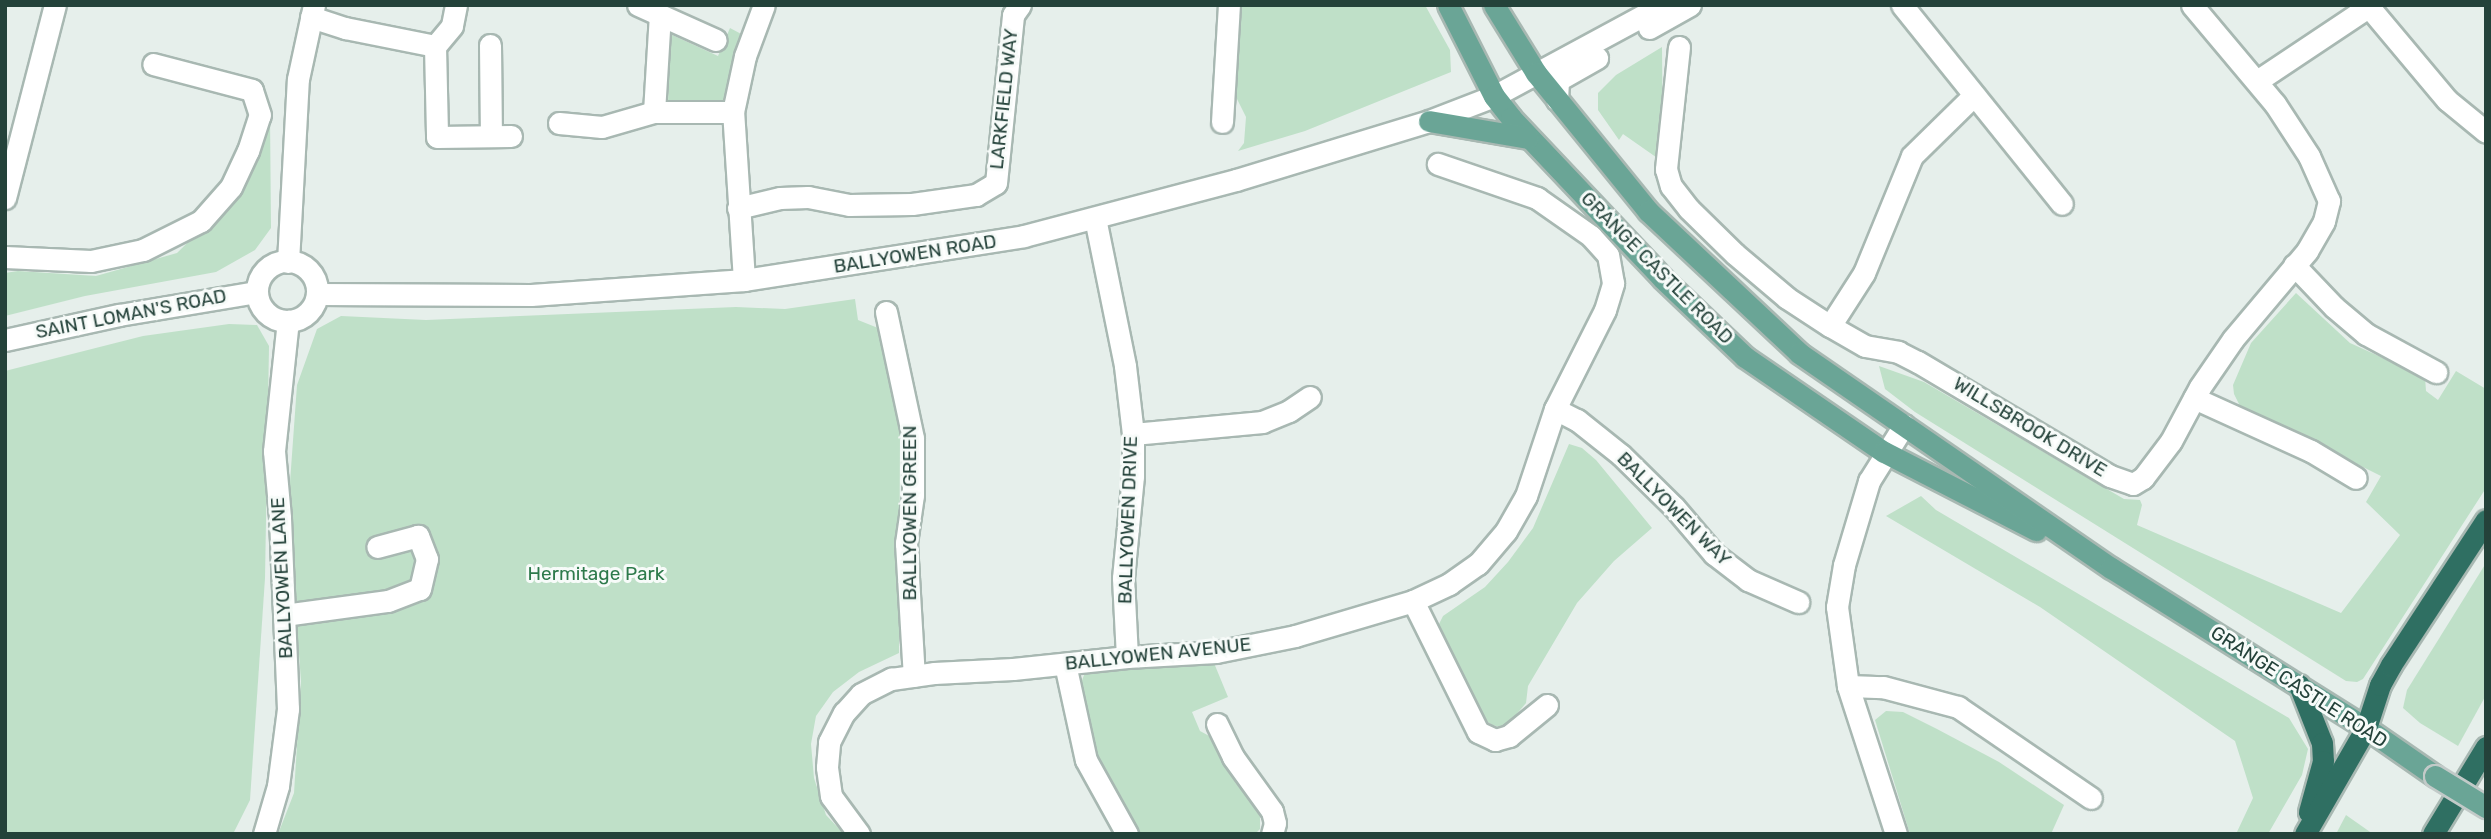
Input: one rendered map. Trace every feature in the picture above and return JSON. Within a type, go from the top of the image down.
[{"type":"highway","points":[[2303,834],[2366,729],[2385,675],[2486,520]]},
{"type":"highway","points":[[2299,685],[2322,744],[2323,761],[2303,834]]},
{"type":"highway","points":[[2433,834],[2486,747]]},
{"type":"main road","name":"GRANGE CASTLE ROAD","points":[[1448,5],[1494,96],[1528,138],[1663,279],[1745,357],[1884,453],[2111,568]]},
{"type":"main road","name":"GRANGE CASTLE ROAD","points":[[1494,5],[1536,73],[1648,211],[1799,352],[2111,568],[2299,685],[2486,807]]},
{"type":"main road","points":[[1429,121],[1528,138]]},
{"type":"street","points":[[5,198],[11,141],[55,5]]},
{"type":"street","points":[[456,5],[452,26],[435,46],[437,136],[501,136],[489,45]]},
{"type":"street","points":[[638,5],[716,40]]},
{"type":"street","points":[[744,280],[733,111],[745,56],[764,5]]},
{"type":"street","name":"LARKFIELD WAY","points":[[738,208],[780,198],[808,197],[849,205],[912,204],[976,195],[996,183],[1013,15],[1020,5]]},
{"type":"street","points":[[1222,122],[1230,5]]},
{"type":"street","name":"BALLYOWEN ROAD","points":[[317,294],[361,297],[531,295],[744,280],[1024,236],[1236,180],[1429,121],[1494,96],[1662,5]]},
{"type":"street","points":[[1557,100],[1558,80],[1690,5]]},
{"type":"street","points":[[1902,5],[2062,204]]},
{"type":"street","name":"WILLSBROOK DRIVE","points":[[1679,47],[1665,165],[1671,186],[1689,209],[1769,284],[1830,326],[1865,346],[1898,352],[1937,372],[2123,482],[2133,484],[2143,478],[2172,441],[2194,398],[2233,339],[2316,236],[2329,201],[2309,156],[2256,81],[2192,5]]},
{"type":"street","points":[[2256,81],[2370,6],[2447,100],[2486,132]]},
{"type":"street","points":[[288,262],[298,79],[312,11],[345,28],[435,46]]},
{"type":"street","points":[[654,112],[660,15]]},
{"type":"street","points":[[5,257],[91,261],[143,250],[201,221],[232,187],[260,115],[252,90],[153,64]]},
{"type":"street","points":[[1830,326],[1864,273],[1912,156],[1931,134],[1974,95]]},
{"type":"street","points":[[559,123],[601,127],[654,112],[733,111]]},
{"type":"street","name":"BALLYOWEN AVENUE","points":[[859,834],[831,796],[827,766],[829,741],[844,713],[861,694],[891,679],[1128,657],[1216,652],[1282,639],[1413,601],[1449,584],[1478,564],[1506,531],[1526,496],[1555,409],[1605,310],[1613,283],[1608,255],[1591,236],[1537,198],[1438,164]]},
{"type":"street","name":"BALLYOWEN DRIVE","points":[[1095,218],[1125,366],[1133,434],[1133,476],[1123,578],[1128,657]]},
{"type":"street","points":[[288,262],[298,263],[312,275],[317,294],[315,302],[304,316],[288,321],[270,316],[263,309],[257,292],[263,274],[270,267],[288,262]]},
{"type":"street","points":[[2294,265],[2334,307],[2366,334],[2436,372]]},
{"type":"street","name":"SAINT LOMAN'S ROAD","points":[[5,340],[119,315],[257,292]]},
{"type":"street","name":"BALLYOWEN GREEN","points":[[886,312],[913,438],[913,495],[906,543],[914,676]]},
{"type":"street","name":"BALLYOWEN LANE","points":[[264,834],[278,786],[288,709],[281,517],[274,451],[288,321]]},
{"type":"street","points":[[1133,434],[1262,422],[1289,411],[1310,397]]},
{"type":"street","points":[[2194,398],[2311,451],[2356,478]]},
{"type":"street","name":"BALLYOWEN WAY","points":[[1555,409],[1577,420],[1620,455],[1674,507],[1714,554],[1748,580],[1797,602]]},
{"type":"street","points":[[1896,834],[1848,686],[1837,607],[1844,565],[1869,481],[1884,453],[1904,425]]},
{"type":"street","points":[[284,615],[388,601],[420,589],[427,559],[418,536],[377,547]]},
{"type":"street","points":[[1413,601],[1478,733],[1495,740],[1509,736],[1547,705]]},
{"type":"street","points":[[1065,664],[1086,760],[1127,834]]},
{"type":"street","points":[[1848,686],[1883,687],[1958,707],[2091,798]]},
{"type":"street","points":[[1217,724],[1233,757],[1272,811],[1275,823],[1272,834]]},
{"type":"green space","points":[[1236,5],[1425,5],[1450,50],[1451,72],[1305,131],[1238,151],[1244,143],[1246,117],[1236,97]]},
{"type":"green space","points":[[730,28],[745,36],[724,103],[668,103],[670,34],[718,56]]},
{"type":"green space","points":[[1662,47],[1663,162],[1623,134],[1619,140],[1598,110],[1598,93],[1616,75]]},
{"type":"green space","points":[[265,114],[270,114],[271,228],[255,250],[216,272],[85,296],[5,316],[5,273],[18,271],[96,276],[177,253],[229,202]]},
{"type":"green space","points":[[2296,293],[2350,343],[2425,377],[2426,391],[2438,400],[2456,371],[2486,389],[2486,488],[2363,679],[2357,682],[2346,681],[1915,412],[1885,389],[1879,366],[1924,382],[2124,499],[2140,500],[2142,505],[2137,525],[2341,613],[2400,535],[2366,502],[2381,476],[2240,406],[2234,394],[2233,385],[2251,343]]},
{"type":"green space","name":"Hermitage Park","points":[[855,299],[858,320],[878,328],[900,433],[899,653],[859,672],[833,692],[816,716],[811,744],[814,778],[826,815],[844,834],[278,834],[294,793],[301,681],[288,510],[297,385],[317,329],[341,316],[426,320],[736,307],[785,309]]},
{"type":"green space","points":[[229,324],[257,325],[269,346],[265,578],[250,800],[233,834],[5,834],[5,371],[143,336]]},
{"type":"green space","points":[[1569,444],[1582,448],[1596,460],[1652,528],[1614,561],[1577,603],[1528,686],[1526,703],[1510,722],[1500,727],[1492,725],[1485,720],[1438,626],[1443,616],[1485,587],[1533,528]]},
{"type":"green space","points":[[1921,496],[1936,510],[2289,718],[2308,749],[2302,775],[2268,834],[2236,834],[2253,798],[2235,741],[2040,607],[1886,516]]},
{"type":"green space","points":[[2486,563],[2486,695],[2458,746],[2420,723],[2403,708],[2407,690]]},
{"type":"green space","points":[[1214,663],[1228,697],[1192,712],[1200,731],[1213,738],[1260,810],[1260,829],[1255,834],[1138,834],[1093,749],[1077,694],[1084,675],[1106,669]]},
{"type":"green space","points":[[1886,711],[1903,712],[1937,729],[1999,762],[2064,805],[2051,834],[1910,834],[1875,720]]},
{"type":"green space","points":[[2346,815],[2373,834],[2336,834]]}]
